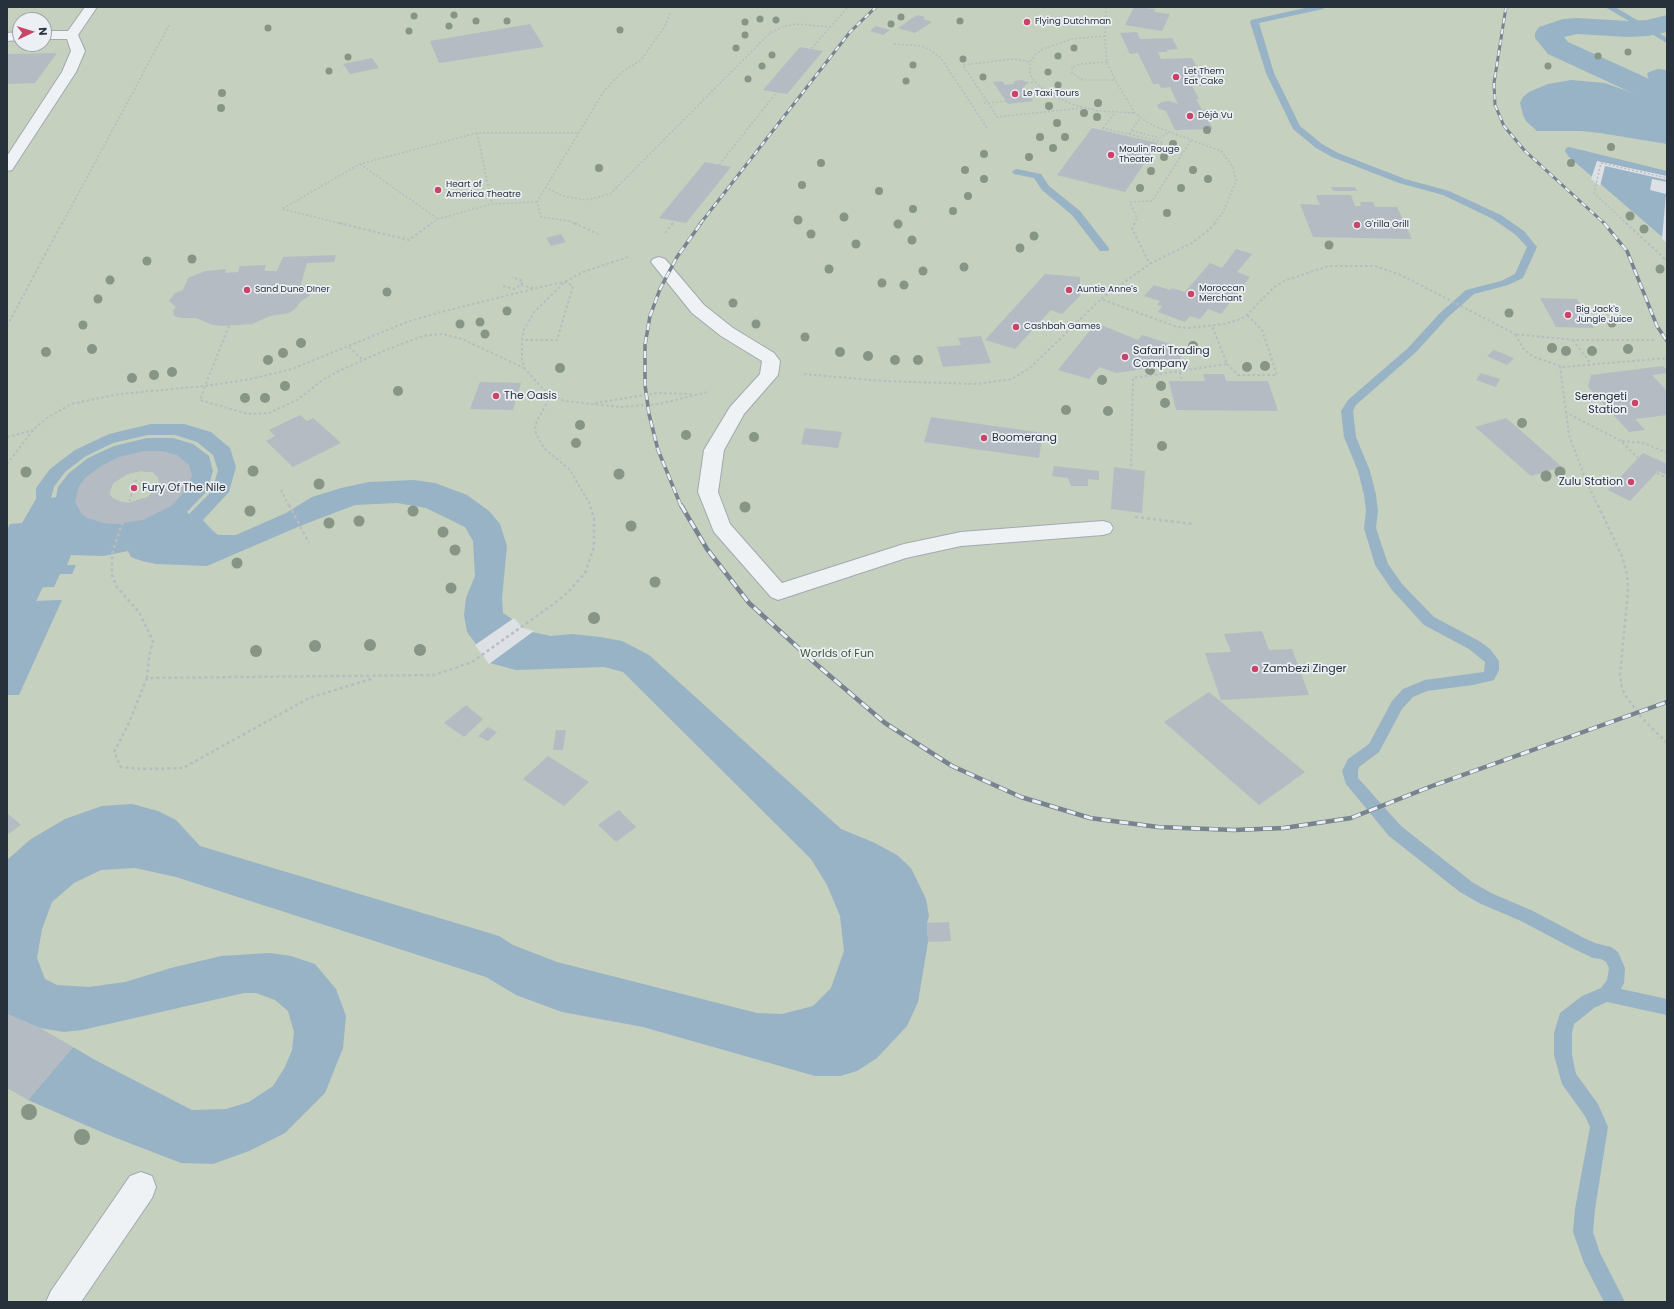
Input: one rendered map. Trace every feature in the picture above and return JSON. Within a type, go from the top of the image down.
[{"type":"lane","points":[[72,35],[91,7]]},
{"type":"lane","points":[[52,36],[72,35]]},
{"type":"lane","points":[[7,167],[69,72],[78,51],[72,35]]},
{"type":"lane","points":[[659,262],[698,309],[727,332],[768,357],[771,361],[769,375],[737,411],[714,450],[708,492],[721,527],[778,592],[904,551],[961,539],[1070,529],[1103,528]]},
{"type":"lane","points":[[62,1302],[141,1187]]},
{"type":"path","points":[[664,234],[811,48],[848,7]]},
{"type":"path","points":[[229,326],[200,400],[244,413],[262,414],[278,410],[297,400],[324,379],[363,360],[416,338],[443,334],[462,338],[525,369],[537,383],[551,395],[564,401],[593,403],[607,406],[659,404],[694,394],[808,374],[883,381],[977,384],[1006,380],[1019,376],[1030,368],[1101,299],[1158,258],[1192,243],[1210,229],[1223,212],[1236,181],[1235,172],[1226,156],[1215,148],[1148,123],[1135,113],[1115,80],[1107,62],[1105,36],[1106,7]]},
{"type":"path","points":[[598,234],[570,221],[541,217],[537,202],[604,90],[622,72],[641,60],[654,45],[665,26],[670,13]]},
{"type":"path","points":[[546,187],[563,196],[586,200],[610,194],[770,32],[782,27],[797,24],[830,27]]},
{"type":"path","points":[[7,326],[169,25]]},
{"type":"path","points":[[1105,36],[1078,38],[1057,43],[1043,49],[1036,54],[1030,62],[1029,70],[1035,82],[1054,96],[1082,108],[1115,113],[1135,113]]},
{"type":"path","points":[[894,44],[921,46],[938,55],[944,61],[973,104],[987,128]]},
{"type":"path","points":[[1030,62],[1014,59],[963,65],[997,117],[1082,108]]},
{"type":"path","points":[[1107,62],[1081,64],[1072,67],[1072,73],[1083,80],[1115,80]]},
{"type":"path","points":[[1027,83],[1035,82]]},
{"type":"path","points":[[984,103],[1006,100]]},
{"type":"path","points":[[1115,113],[1102,128],[1125,135],[1163,142],[1159,147],[1182,153]]},
{"type":"path","points":[[1131,136],[1132,131],[1140,118]]},
{"type":"path","points":[[1132,131],[1160,138],[1169,132]]},
{"type":"path","points":[[537,202],[492,204],[438,219],[409,240],[282,209],[360,164],[478,134],[578,132]]},
{"type":"path","points":[[478,134],[492,204]]},
{"type":"path","points":[[1150,264],[1132,229],[1137,218],[1130,202],[1152,201],[1192,139]]},
{"type":"path","points":[[1666,260],[1594,193],[1594,189],[1601,163],[1667,178]]},
{"type":"path","points":[[360,164],[438,219]]},
{"type":"path","points":[[1666,260],[1667,251]]},
{"type":"path","points":[[525,369],[522,360],[522,340],[524,329],[534,312],[565,282],[583,272],[629,256]]},
{"type":"path","points":[[1101,299],[1178,327],[1189,328],[1212,326],[1234,322],[1247,315],[1273,288],[1284,281],[1321,267],[1335,265],[1375,266],[1401,275],[1515,334],[1572,340],[1654,340]]},
{"type":"path","points":[[512,277],[523,280],[521,285]]},
{"type":"path","points":[[7,464],[34,429],[60,409],[80,401],[120,394],[205,386],[278,373],[322,358],[416,319],[534,288],[565,282],[573,286],[557,340],[522,340]]},
{"type":"path","points":[[503,286],[514,289],[521,285],[534,288]]},
{"type":"path","points":[[1212,326],[1227,364],[1238,375],[1277,374],[1262,330],[1247,315]]},
{"type":"path","points":[[1515,334],[1523,348],[1528,353],[1534,357],[1560,366],[1667,358]]},
{"type":"path","points":[[1572,340],[1591,364]]},
{"type":"path","points":[[349,347],[363,360]]},
{"type":"path","points":[[1128,511],[1131,470],[1133,378],[1227,364]]},
{"type":"path","points":[[1560,366],[1564,412],[1569,435],[1578,461],[1622,556],[1627,574],[1628,591],[1620,675],[1622,688],[1625,695],[1642,718],[1667,743]]},
{"type":"path","points":[[1180,372],[1182,381]]},
{"type":"path","points":[[593,403],[658,393],[694,394]]},
{"type":"path","points":[[147,678],[379,677],[435,675],[472,662],[555,603],[577,583],[585,573],[594,547],[594,518],[585,492],[570,470],[544,448],[538,439],[535,428],[537,421],[551,395]]},
{"type":"path","points":[[1564,412],[1621,441],[1638,458]]},
{"type":"path","points":[[7,437],[34,429]]},
{"type":"path","points":[[1621,441],[1644,443],[1667,453]]},
{"type":"path","points":[[1656,473],[1667,478]]},
{"type":"path","points":[[137,476],[112,554],[112,575],[117,587],[139,612],[153,641],[149,657],[147,678],[128,725],[114,752],[121,767],[144,770],[183,768],[309,698],[379,677]]},
{"type":"path","points":[[281,490],[309,543]]},
{"type":"path","points":[[1128,516],[1194,524]]},
{"type":"green space","name":"Worlds of Fun","points":[[7,7],[1667,7],[1667,1302],[7,1302]]},
{"type":"water","points":[[1658,69],[1667,70],[1667,91],[1649,80],[1647,74]]},
{"type":"water","points":[[1571,80],[1605,83],[1658,102],[1667,102],[1667,144],[1581,131],[1537,131],[1526,121],[1523,115],[1520,103],[1523,97],[1529,92],[1548,84]]},
{"type":"water","points":[[1569,147],[1667,171],[1667,241],[1569,157],[1565,151],[1566,148]]},
{"type":"water","points":[[151,424],[184,424],[211,432],[230,448],[236,467],[229,492],[203,520],[218,535],[236,535],[286,513],[312,497],[341,488],[369,482],[414,480],[435,483],[467,495],[489,511],[500,524],[507,546],[502,598],[503,613],[512,619],[522,630],[551,636],[572,634],[622,641],[649,655],[841,829],[875,843],[897,855],[911,868],[926,899],[929,916],[927,923],[928,942],[918,1002],[907,1026],[877,1058],[857,1071],[840,1076],[815,1076],[643,1027],[562,1012],[516,995],[486,977],[176,877],[135,868],[101,870],[74,883],[52,902],[42,929],[37,958],[45,979],[57,985],[89,987],[125,982],[171,968],[221,956],[270,953],[291,956],[315,964],[336,989],[346,1016],[343,1048],[325,1093],[285,1133],[249,1151],[213,1164],[181,1163],[106,1134],[28,1100],[73,1047],[192,1110],[226,1109],[249,1102],[273,1086],[285,1067],[292,1050],[294,1032],[288,1011],[275,1000],[256,993],[244,993],[82,1030],[64,1032],[40,1028],[7,1014],[7,860],[31,839],[65,819],[102,806],[132,804],[158,811],[176,820],[200,846],[499,936],[513,945],[557,962],[757,1013],[782,1014],[813,1006],[831,988],[844,951],[840,916],[827,885],[811,859],[623,672],[604,667],[516,670],[490,663],[467,632],[464,615],[466,598],[475,576],[473,541],[465,527],[426,508],[397,503],[355,505],[300,526],[207,566],[156,564],[131,557],[128,551],[103,556],[71,555],[67,565],[76,565],[72,574],[60,574],[54,587],[7,588],[7,530],[10,524],[22,523],[36,499],[36,488],[50,469],[75,450],[109,434]],"holes":[[[148,435],[175,435],[197,442],[213,455],[218,470],[212,491],[189,514],[187,512],[207,491],[213,471],[209,456],[193,444],[173,438],[147,438],[114,446],[88,458],[69,473],[58,487],[56,497],[51,498],[54,487],[65,472],[86,456],[113,443]],[[140,471],[153,472],[158,477],[159,481],[157,487],[148,497],[129,503],[112,498],[109,493],[113,483],[127,474]]]},
{"type":"water","points":[[62,600],[19,695],[7,695],[7,602]]},
{"type":"pier","points":[[1597,161],[1667,176],[1667,180],[1605,166],[1600,186],[1591,179]]},
{"type":"pier","points":[[1652,179],[1667,182],[1667,243],[1662,239],[1666,194],[1650,190]]},
{"type":"pier","points":[[514,618],[523,628],[534,631],[489,664],[475,645]]},
{"type":"building","points":[[1134,7],[1155,9],[1154,12],[1170,14],[1162,31],[1125,25]]},
{"type":"building","points":[[917,15],[925,17],[923,19],[932,22],[915,33],[898,28]]},
{"type":"building","points":[[530,24],[544,47],[439,63],[430,41]]},
{"type":"building","points":[[876,26],[890,30],[883,35],[870,31]]},
{"type":"building","points":[[1137,32],[1140,39],[1172,38],[1178,49],[1166,50],[1168,52],[1158,52],[1161,59],[1192,58],[1197,67],[1202,67],[1203,70],[1199,70],[1207,86],[1192,86],[1199,99],[1196,99],[1202,110],[1209,109],[1215,120],[1208,120],[1213,129],[1175,130],[1166,111],[1159,109],[1157,105],[1162,102],[1169,101],[1178,104],[1170,87],[1161,88],[1159,84],[1153,84],[1138,53],[1130,54],[1120,33]]},
{"type":"building","points":[[800,47],[823,51],[787,94],[763,90]]},
{"type":"building","points":[[57,53],[35,83],[7,84],[7,54]]},
{"type":"building","points":[[372,58],[379,68],[350,74],[343,64]]},
{"type":"building","name":"Le Taxi Tours","points":[[1021,80],[1027,82],[1027,84],[1023,87],[1033,101],[1008,104],[993,82],[1002,81],[1005,85],[1013,84],[1015,81]]},
{"type":"building","name":"Moulin Rouge Theater","points":[[1092,128],[1158,143],[1125,192],[1057,175]]},
{"type":"building","points":[[705,162],[731,167],[686,223],[659,218]]},
{"type":"building","points":[[1331,187],[1355,187],[1357,191],[1333,191]]},
{"type":"building","name":"G'rilla Grill","points":[[1316,195],[1351,195],[1355,206],[1361,206],[1360,202],[1373,202],[1375,207],[1397,207],[1412,239],[1313,237],[1300,204],[1320,205]]},
{"type":"building","points":[[561,234],[566,242],[551,246],[546,238]]},
{"type":"building","name":"Moroccan Merchant","points":[[1236,249],[1252,254],[1237,272],[1250,277],[1221,314],[1208,309],[1200,319],[1190,316],[1185,322],[1158,312],[1162,306],[1157,305],[1160,301],[1144,296],[1154,285],[1170,290],[1172,288],[1185,292],[1210,263],[1222,268]]},
{"type":"building","name":"Sand Dune DIner","points":[[336,255],[334,262],[307,263],[301,284],[309,288],[311,291],[309,296],[300,302],[295,309],[289,313],[270,316],[252,324],[222,326],[213,325],[196,318],[182,318],[174,316],[173,310],[176,307],[169,301],[175,293],[183,290],[188,278],[205,271],[226,269],[225,273],[238,272],[240,266],[266,265],[264,271],[277,271],[283,257]]},
{"type":"building","name":"Cashbah Games","points":[[1045,274],[1080,277],[1080,296],[1062,314],[1051,310],[1015,349],[985,340]]},
{"type":"building","name":"Big Jack's Jungle Juice","points":[[1540,298],[1577,299],[1594,328],[1556,327]]},
{"type":"building","name":"Safari Trading Company","points":[[1096,323],[1138,340],[1142,335],[1186,349],[1177,364],[1116,373],[1099,367],[1089,379],[1058,370]]},
{"type":"building","points":[[981,336],[991,363],[943,367],[937,347],[961,345],[958,338]]},
{"type":"building","points":[[1494,350],[1514,358],[1507,365],[1487,356]]},
{"type":"building","name":"Serengeti Station","points":[[1663,366],[1667,370],[1667,373],[1652,375],[1667,391],[1667,415],[1635,419],[1645,430],[1629,432],[1588,387],[1591,375]]},
{"type":"building","points":[[1481,373],[1500,379],[1496,387],[1476,380]]},
{"type":"building","points":[[1203,374],[1224,374],[1226,381],[1268,381],[1278,411],[1176,410],[1169,381],[1205,381]]},
{"type":"building","name":"The Oasis","points":[[480,382],[521,383],[513,410],[470,409]]},
{"type":"building","points":[[300,415],[307,421],[313,418],[341,443],[293,467],[266,441],[275,436],[269,430]]},
{"type":"building","name":"Boomerang","points":[[931,417],[1043,433],[1039,458],[924,442]]},
{"type":"building","points":[[1506,418],[1562,467],[1531,476],[1475,427]]},
{"type":"building","points":[[805,428],[842,432],[838,448],[801,444]]},
{"type":"building","points":[[144,451],[162,451],[177,455],[189,465],[192,475],[187,489],[171,506],[143,520],[116,524],[103,523],[87,518],[81,513],[75,502],[79,486],[86,477],[101,466],[119,457]],"holes":[[[140,471],[153,472],[158,477],[159,481],[157,487],[148,497],[129,503],[112,498],[109,493],[113,483],[127,474]]]},
{"type":"building","name":"Zulu Station","points":[[1643,453],[1667,464],[1667,475],[1658,471],[1630,501],[1608,490]]},
{"type":"building","points":[[1054,466],[1099,471],[1099,480],[1088,479],[1088,486],[1071,486],[1068,478],[1052,476]]},
{"type":"building","points":[[1114,467],[1145,471],[1142,513],[1111,509]]},
{"type":"building","name":"Zambezi Zinger","points":[[1262,631],[1269,650],[1292,649],[1309,695],[1221,700],[1205,653],[1231,652],[1224,634]]},
{"type":"building","points":[[1209,692],[1305,772],[1259,805],[1164,722]]},
{"type":"building","points":[[466,705],[483,719],[464,737],[444,723]]},
{"type":"building","points":[[488,727],[497,732],[488,741],[478,736]]},
{"type":"building","points":[[556,730],[566,730],[563,750],[553,750]]},
{"type":"building","points":[[548,756],[589,782],[564,806],[523,779]]},
{"type":"building","points":[[619,810],[636,827],[616,842],[598,825]]},
{"type":"building","points":[[7,813],[21,825],[7,835]]},
{"type":"building","points":[[949,922],[951,941],[928,942],[927,923]]},
{"type":"building","points":[[7,1014],[40,1028],[73,1047],[28,1100],[7,1088]]},
{"type":"waterway","points":[[1320,7],[1254,22],[1270,73],[1296,127],[1319,146],[1335,155],[1402,181],[1446,193],[1497,217],[1520,233],[1532,247],[1519,276],[1504,283],[1470,292],[1444,315],[1412,350],[1352,403],[1347,411],[1350,437],[1364,471],[1370,495],[1372,511],[1370,528],[1382,565],[1397,587],[1429,621],[1474,645],[1485,653],[1492,661],[1492,670],[1489,676],[1473,680],[1425,686],[1408,693],[1397,705],[1374,748],[1353,763],[1350,771],[1351,780],[1395,831],[1466,887],[1485,898],[1527,916],[1578,943],[1593,950],[1605,952],[1612,957],[1617,968],[1615,983],[1607,994]]},
{"type":"waterway","points":[[1609,7],[1667,41]]},
{"type":"waterway","points":[[1667,23],[1648,28],[1628,29],[1577,26],[1563,27],[1549,33],[1549,38],[1558,48],[1667,98]]},
{"type":"waterway","points":[[1017,172],[1038,176],[1045,188],[1076,213],[1104,249]]},
{"type":"waterway","points":[[7,615],[49,527]]},
{"type":"waterway","points":[[1607,994],[1667,1007]]},
{"type":"waterway","points":[[1607,994],[1588,1002],[1566,1019],[1563,1033],[1563,1055],[1568,1078],[1592,1110],[1599,1127],[1585,1209],[1583,1232],[1591,1256],[1605,1286],[1615,1302]]},
{"type":"railway","points":[[700,224],[850,32],[876,7]]},
{"type":"railway","points":[[1506,7],[1494,83],[1495,105],[1504,126],[1525,151],[1604,223]]},
{"type":"railway","points":[[681,506],[658,450],[649,414],[645,385],[645,345],[650,316],[660,289],[677,257],[701,223]]},
{"type":"railway","points":[[1604,223],[1627,251],[1657,326],[1667,341]]},
{"type":"railway","points":[[681,505],[707,549],[749,603],[816,664],[885,723],[952,766],[1021,797],[1090,818],[1158,827],[1234,830],[1284,828],[1351,818],[1432,786],[1667,702]]},
{"type":"place","name":"Flying Dutchman","points":[[1027,22]]},
{"type":"place","name":"Let Them Eat Cake","points":[[1176,77]]},
{"type":"place","name":"Le Taxi Tours","points":[[1015,94]]},
{"type":"place","name":"Déjà Vu","points":[[1190,116]]},
{"type":"place","name":"Moulin Rouge Theater","points":[[1111,155]]},
{"type":"place","name":"Heart of America Theatre","points":[[438,190]]},
{"type":"place","name":"G'rilla Grill","points":[[1357,225]]},
{"type":"place","name":"Sand Dune DIner","points":[[247,290]]},
{"type":"place","name":"Auntie Anne's","points":[[1069,290]]},
{"type":"place","name":"Moroccan Merchant","points":[[1191,294]]},
{"type":"place","name":"Big Jack's Jungle Juice","points":[[1568,315]]},
{"type":"place","name":"Cashbah Games","points":[[1016,327]]},
{"type":"place","name":"Safari Trading Company","points":[[1125,357]]},
{"type":"place","name":"The Oasis","points":[[496,396]]},
{"type":"place","name":"Serengeti Station","points":[[1635,403]]},
{"type":"place","name":"Boomerang","points":[[984,438]]},
{"type":"place","name":"Zulu Station","points":[[1631,482]]},
{"type":"place","name":"Fury Of The Nile","points":[[134,488]]},
{"type":"place","name":"Zambezi Zinger","points":[[1255,669]]}]
